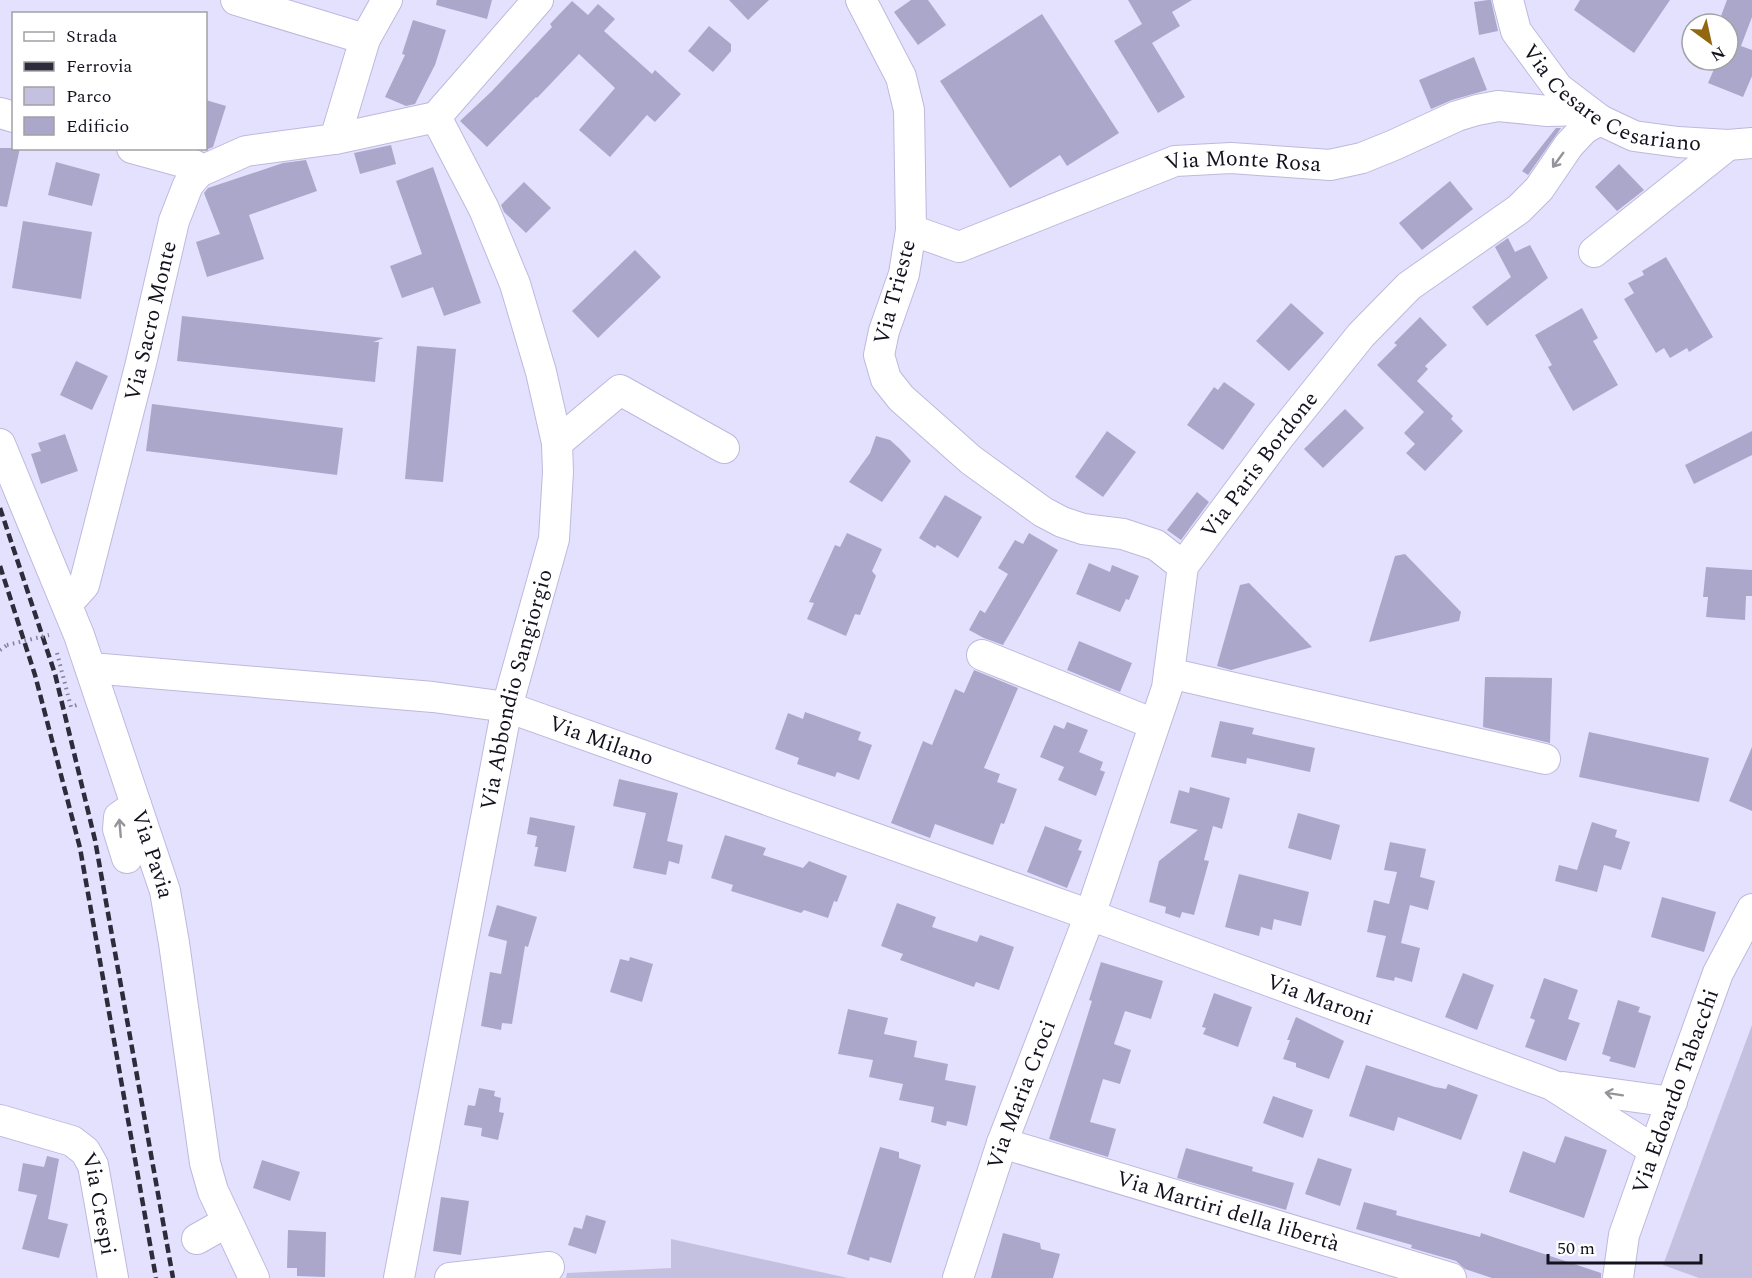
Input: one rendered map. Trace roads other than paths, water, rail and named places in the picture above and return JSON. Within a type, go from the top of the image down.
[{"type":"street","points":[[236,0],[365,39]]},
{"type":"street","points":[[335,139],[365,39],[387,0]]},
{"type":"street","points":[[139,150],[194,165],[199,172],[246,151],[335,139],[436,117],[538,0]]},
{"type":"street","name":"Via Trieste","points":[[861,0],[902,76],[909,110],[911,230],[903,274],[884,332],[879,356],[886,379],[901,398],[971,460],[1043,512],[1083,529],[1123,534],[1156,545],[1183,566]]},
{"type":"street","name":"Via Cesare Cesariano","points":[[1508,0],[1516,31],[1558,88],[1592,115],[1634,136],[1678,142],[1740,144]]},
{"type":"street","name":"Via Monte Rosa","points":[[911,230],[959,248],[1175,161],[1231,158],[1330,165],[1362,158],[1394,146],[1457,116],[1477,110],[1498,106],[1592,115]]},
{"type":"street","name":"Via Paris Bordone","points":[[1090,915],[1167,687],[1183,566],[1279,437],[1361,335],[1409,286],[1519,209],[1539,189],[1592,115]]},
{"type":"street","name":"Via Abbondio Sangiorgio","points":[[399,1278],[507,707],[554,539],[558,472],[557,442],[515,284],[484,209],[436,117]]},
{"type":"street","points":[[1594,252],[1740,144]]},
{"type":"street","name":"Via Sacro Monte","points":[[67,604],[84,585],[141,363],[174,222],[188,185],[199,172]]},
{"type":"street","points":[[557,442],[620,390],[724,448]]},
{"type":"street","name":"Via Pavia","points":[[0,444],[67,604],[91,668],[165,891],[205,1163],[213,1191],[254,1278]]},
{"type":"street","points":[[982,656],[1154,724]]},
{"type":"street","name":"Via Milano","points":[[91,668],[432,697],[507,707],[1090,915]]},
{"type":"street","points":[[1169,673],[1545,759]]},
{"type":"street","points":[[127,858],[118,829],[119,817],[136,805]]},
{"type":"street","name":"Via Edoardo Tabacchi","points":[[1618,1278],[1624,1236],[1718,973],[1752,909]]},
{"type":"street","name":"Via Maroni","points":[[1090,915],[1552,1085],[1672,1102]]},
{"type":"street","name":"Via Maria Croci","points":[[958,1278],[1002,1143],[1090,915]]},
{"type":"street","name":"Via Maroni","points":[[1552,1085],[1654,1150]]},
{"type":"street","name":"Via Crespi","points":[[0,1120],[72,1141],[85,1151],[93,1165],[113,1278]]},
{"type":"street","name":"Via Martiri della libertà","points":[[1002,1143],[1451,1278]]},
{"type":"street","points":[[197,1239],[227,1222]]},
{"type":"street","points":[[450,1278],[549,1267]]},
{"type":"railway","points":[[0,508],[55,674],[95,840],[173,1278]]},
{"type":"railway","points":[[0,566],[35,675],[80,848],[156,1278]]}]
